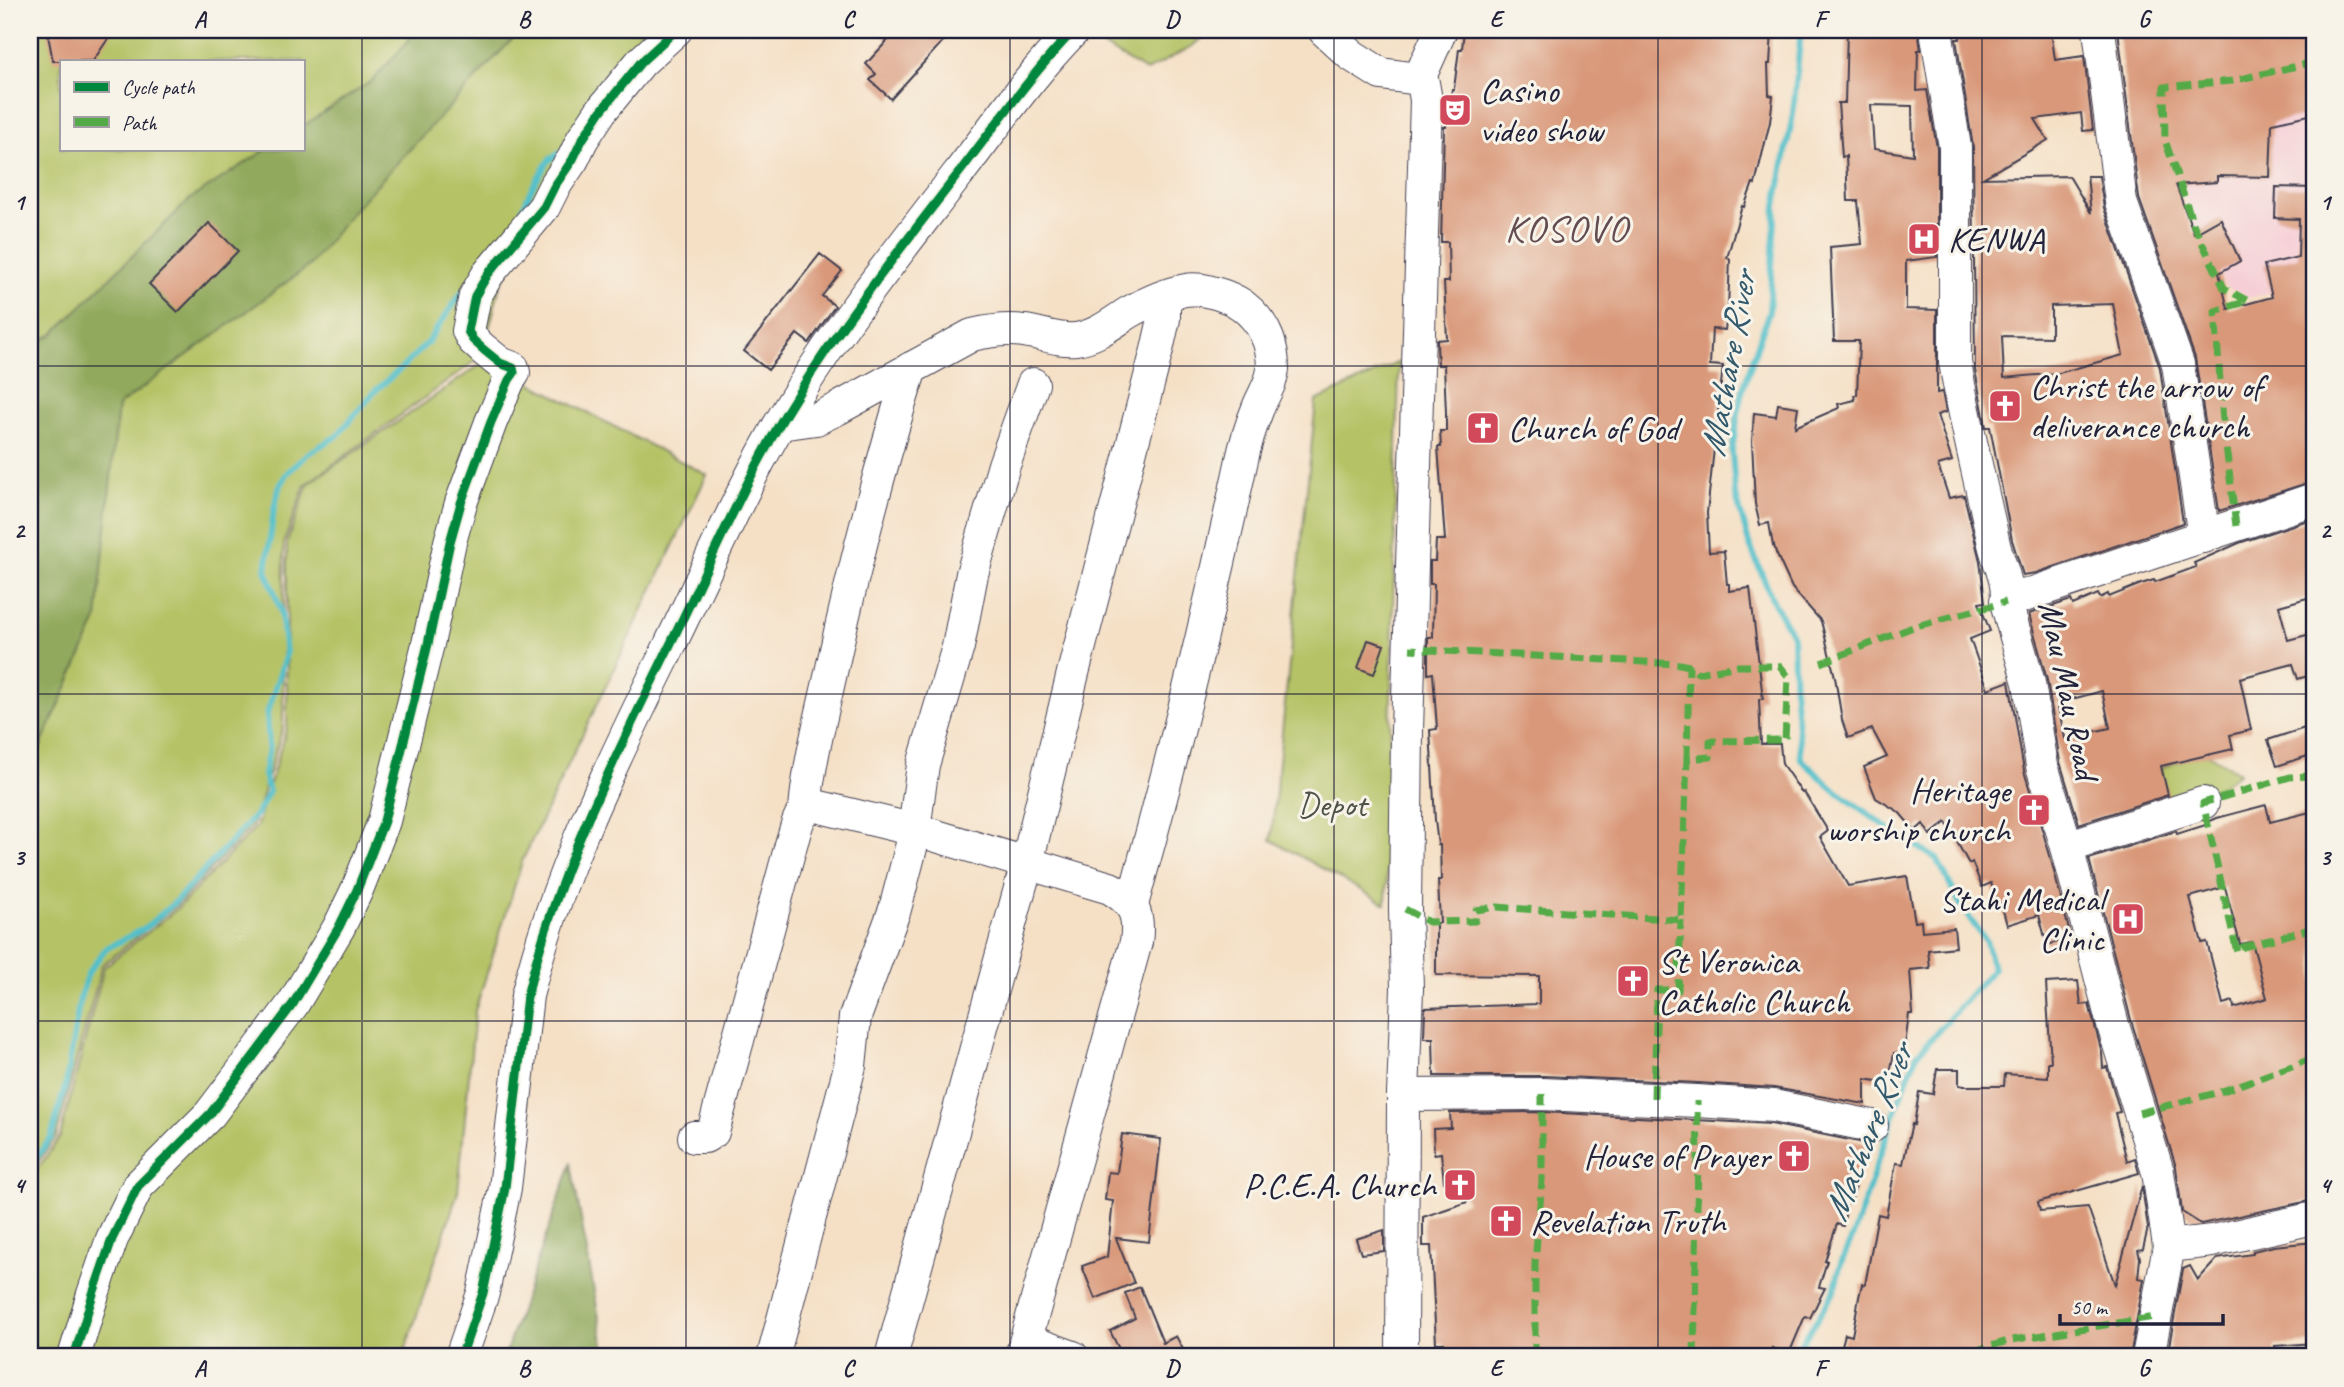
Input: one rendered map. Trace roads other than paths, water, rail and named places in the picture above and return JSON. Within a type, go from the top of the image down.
[{"type":"street","points":[[74,1357],[112,1239],[138,1186],[210,1114],[293,1004],[339,927],[357,890],[384,821],[461,503],[491,422],[514,373],[513,368],[500,363],[473,340],[468,331],[475,296],[488,274],[544,207],[601,111],[641,62],[677,30]]},
{"type":"street","points":[[461,1357],[482,1293],[505,1188],[527,996],[534,968],[564,876],[609,768],[759,461],[795,398],[863,298],[1037,71],[1074,30]]},
{"type":"street","points":[[1324,30],[1351,55],[1381,74],[1419,79],[1423,83],[1426,100],[1407,732],[1402,1357]]},
{"type":"street","points":[[1419,79],[1441,30]]},
{"type":"street","name":"Mau Mau Road","points":[[1936,30],[1955,147],[1955,362],[1993,538],[2008,592],[2006,602],[2029,683],[2042,766],[2067,847],[2113,1025],[2158,1172],[2169,1246],[2148,1357]]},
{"type":"street","points":[[2099,30],[2121,202],[2178,364],[2204,537]]},
{"type":"street","points":[[780,424],[799,423],[826,414],[972,335],[988,331],[1018,330],[1069,339],[1093,335],[1134,310],[1187,289],[1232,300],[1242,305],[1259,322],[1268,336],[1272,350],[1273,372],[1258,407],[1242,460],[1178,740],[1132,905]]},
{"type":"street","points":[[891,1357],[1027,863],[1157,350],[1164,319],[1164,297]]},
{"type":"street","points":[[805,809],[814,747],[850,591],[911,368]]},
{"type":"street","points":[[773,1357],[850,1066],[855,1017],[895,909],[912,844],[923,765],[958,647],[972,574],[1004,466],[1033,384]]},
{"type":"street","points":[[2006,602],[2314,499]]},
{"type":"street","points":[[2067,847],[2203,803]]},
{"type":"street","points":[[694,1137],[705,1137],[713,1132],[792,841],[801,813],[805,809],[816,806],[913,829],[1110,888],[1123,895],[1132,905],[1139,923],[1132,959],[1023,1349],[1073,1357]]},
{"type":"street","points":[[1403,1095],[1542,1094],[1773,1106],[1872,1126]]},
{"type":"street","points":[[2169,1246],[2212,1241],[2314,1218]]},
{"type":"waterway","name":"Mathare River","points":[[1793,1357],[1834,1292],[1841,1263],[1916,1056],[1993,969],[1986,941],[1962,908],[1937,859],[1832,788],[1801,759],[1793,637],[1773,601],[1749,543],[1735,492],[1732,451],[1741,395],[1769,311],[1776,206],[1793,114],[1801,30]]},
{"type":"waterway","points":[[521,213],[531,189],[549,160],[563,151]]},
{"type":"waterway","points":[[30,1166],[51,1138],[66,1083],[80,998],[88,973],[105,949],[145,928],[173,904],[258,812],[269,791],[264,775],[269,747],[267,714],[286,654],[281,611],[266,570],[279,488],[286,474],[307,454],[337,436],[376,390],[427,343],[462,292]]},
{"type":"place","name":"Casino video show","points":[[1455,110]]},
{"type":"place","name":"KENWA","points":[[1924,239]]},
{"type":"place","name":"Christ the arrow of deliverance church","points":[[2005,406]]},
{"type":"place","name":"Church of God","points":[[1483,428]]},
{"type":"place","name":"Heritage worship church","points":[[2034,810]]},
{"type":"place","name":"Stahi Medical Clinic","points":[[2128,919]]},
{"type":"place","name":"St Veronica Catholic Church","points":[[1633,981]]},
{"type":"place","name":"House of Prayer","points":[[1794,1156]]},
{"type":"place","name":"P.C.E.A. Church","points":[[1460,1185]]},
{"type":"place","name":"Revelation Truth","points":[[1506,1221]]},
{"type":"district","name":"KOSOVO","points":[[1567,228]]},
{"type":"park label","name":"Depot","points":[[1332,804]]}]
